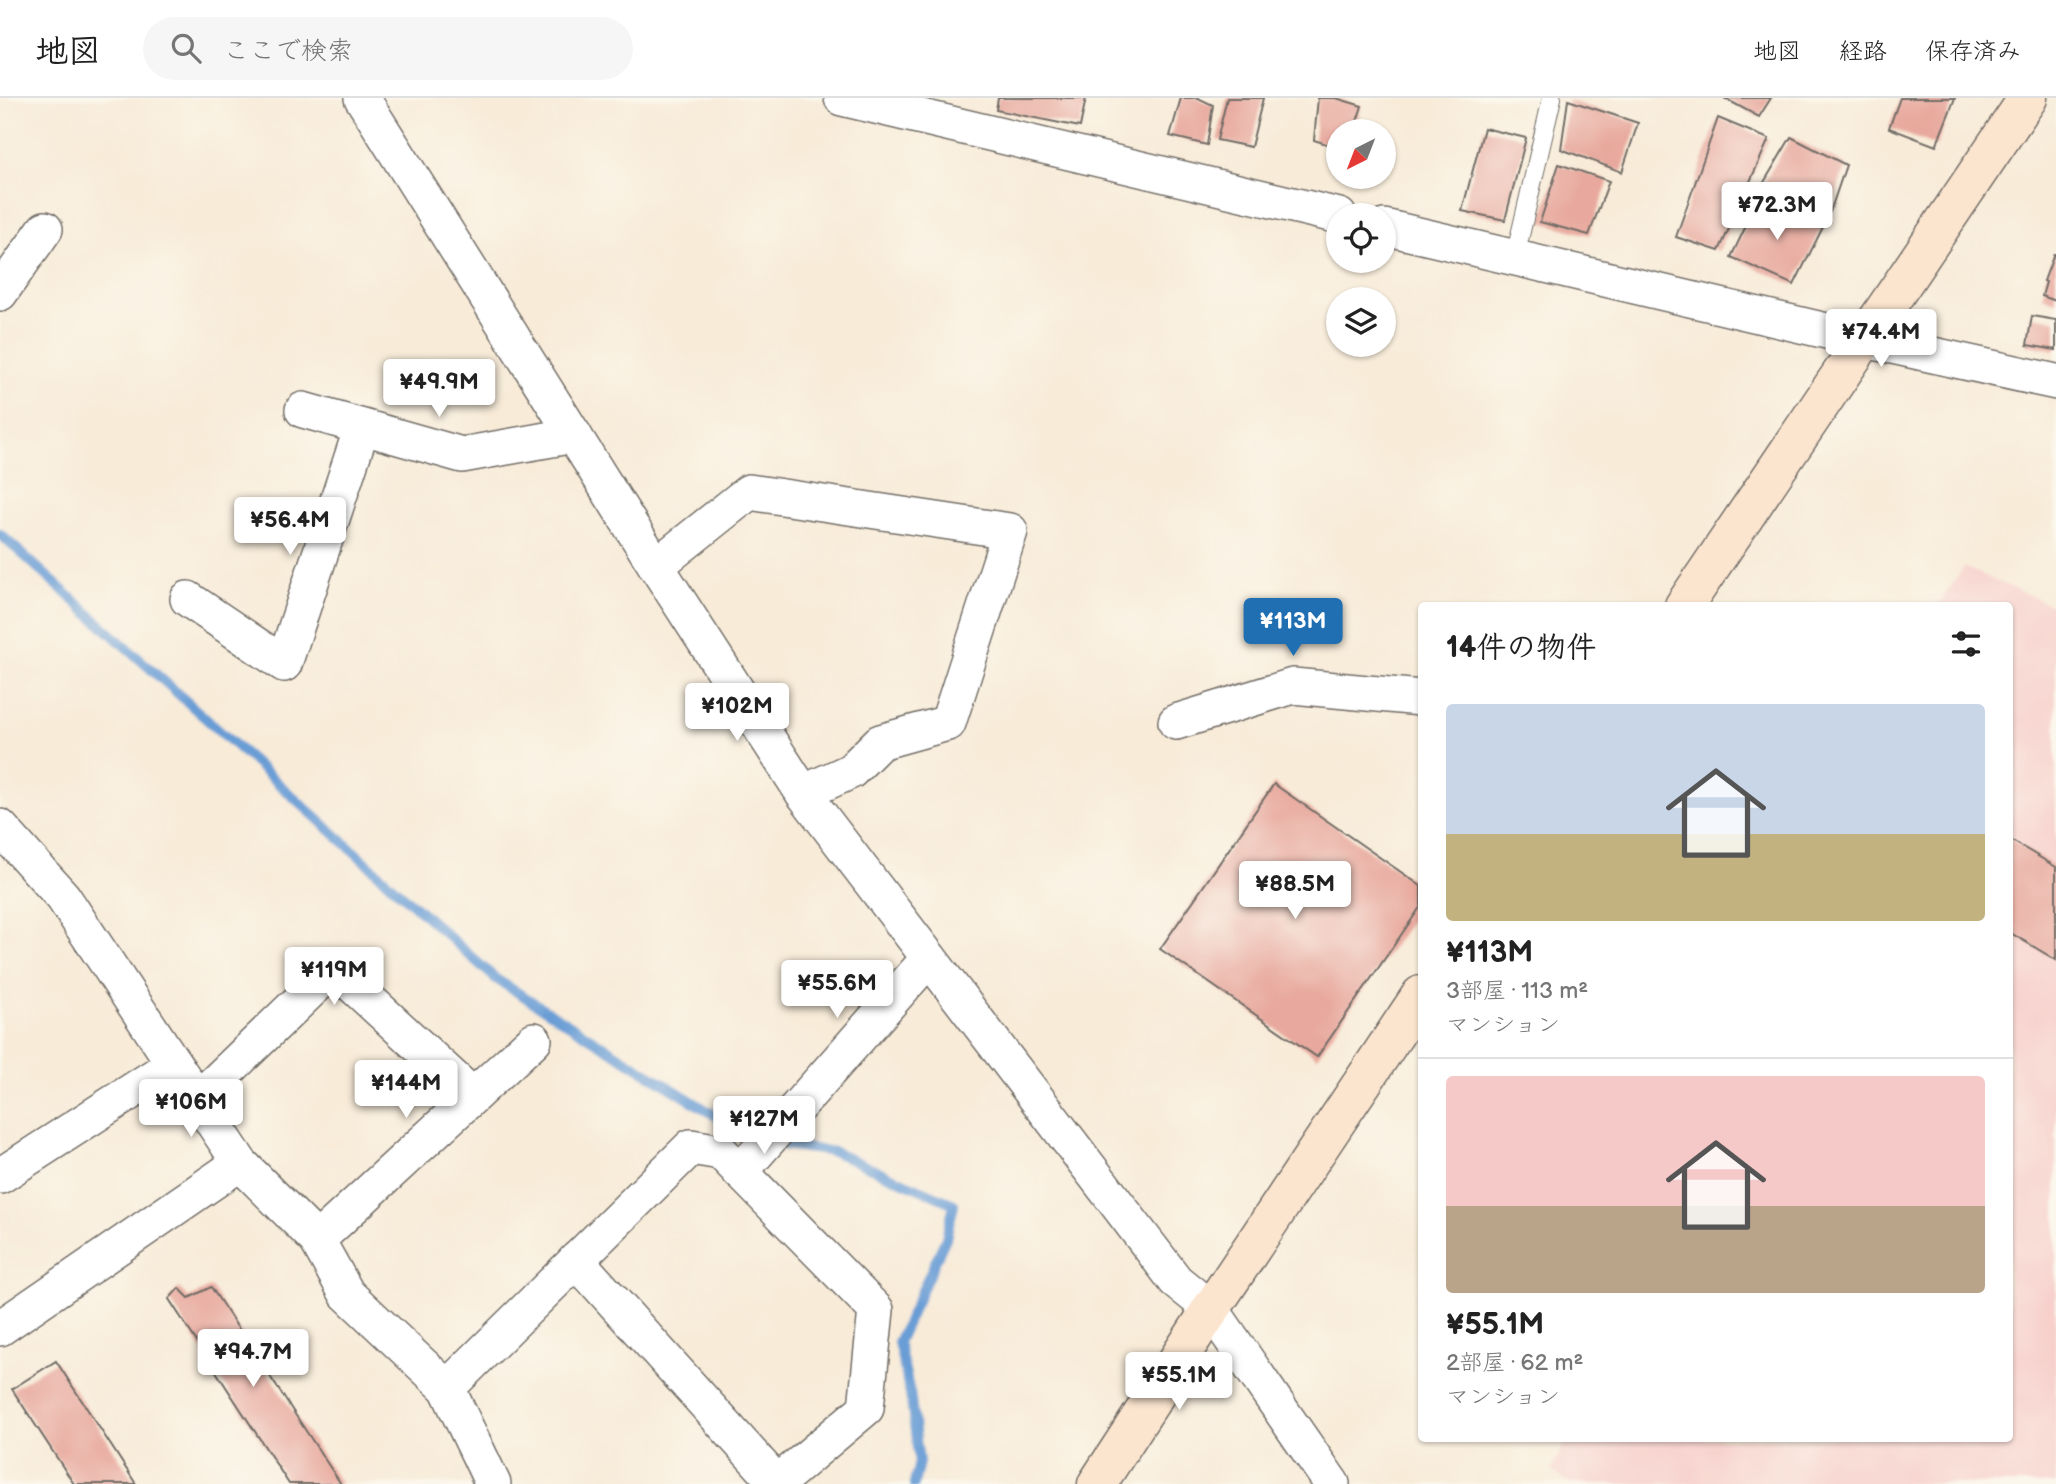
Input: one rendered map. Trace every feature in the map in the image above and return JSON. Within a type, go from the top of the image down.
[{"type":"street","points":[[362,98],[656,566],[803,793],[1176,1281],[1211,1309],[1332,1484]]},
{"type":"street","points":[[1687,602],[2028,98]]},
{"type":"street","points":[[859,100],[1326,213]]},
{"type":"street","points":[[0,293],[45,229]]},
{"type":"street","points":[[1396,230],[2056,382]]},
{"type":"street","points":[[303,410],[462,455],[573,435]]},
{"type":"street","points":[[188,599],[284,664],[362,427]]},
{"type":"street","points":[[656,566],[749,492],[1010,531],[948,723],[880,741],[851,771],[803,793]]},
{"type":"street","points":[[1176,722],[1293,686],[1418,698]]},
{"type":"street","points":[[0,827],[63,897],[240,1163],[317,1240],[347,1294],[447,1388],[493,1484]]},
{"type":"street","points":[[740,1172],[929,958]]},
{"type":"street","points":[[198,1099],[334,968],[473,1096]]},
{"type":"street","points":[[1097,1484],[1418,999]]},
{"type":"street","points":[[317,1240],[534,1040]]},
{"type":"street","points":[[2,1171],[174,1064]]},
{"type":"street","points":[[447,1388],[691,1147],[721,1152],[876,1310],[866,1408],[777,1483],[576,1261]]},
{"type":"street","points":[[0,1328],[240,1163]]},
{"type":"lane","points":[[1515,257],[1552,98]]},
{"type":"shaded area","points":[[1964,567],[2056,607],[2056,1484],[1573,1484],[1551,1471],[1566,1442],[2013,1442],[2013,602],[1940,602]]},
{"type":"building","points":[[998,98],[1086,98],[1080,127],[996,110]]},
{"type":"building","points":[[1181,98],[1198,98],[1213,105],[1207,145],[1170,136]]},
{"type":"building","points":[[1227,98],[1263,98],[1251,147],[1217,140]]},
{"type":"building","points":[[1318,98],[1336,98],[1362,106],[1358,119],[1326,119],[1326,144],[1314,140]]},
{"type":"building","points":[[1724,98],[1771,98],[1759,117]]},
{"type":"building","points":[[1900,98],[1955,98],[1936,146],[1889,128]]},
{"type":"building","points":[[1568,100],[1638,123],[1622,172],[1561,149]]},
{"type":"building","points":[[1718,118],[1769,139],[1719,251],[1676,237]]},
{"type":"building","points":[[1484,128],[1526,138],[1505,220],[1462,211]]},
{"type":"building","points":[[1791,137],[1846,165],[1830,212],[1763,184]]},
{"type":"building","points":[[1559,164],[1609,181],[1589,235],[1540,222]]},
{"type":"building","points":[[1758,201],[1824,225],[1794,285],[1731,257]]},
{"type":"building","points":[[2054,254],[2056,301],[2042,296],[2046,282],[2044,281]]},
{"type":"building","points":[[2032,316],[2056,320],[2056,350],[2027,345]]},
{"type":"building","points":[[1274,784],[1418,884],[1418,910],[1317,1057],[1160,949]]},
{"type":"building","points":[[2013,841],[2056,867],[2056,960],[2013,934]]},
{"type":"building","points":[[211,1287],[341,1484],[289,1484],[169,1299],[179,1288],[189,1298]]},
{"type":"building","points":[[56,1361],[136,1484],[74,1484],[12,1389]]},
{"type":"waterway","points":[[0,534],[496,979],[756,1141],[834,1152],[954,1204],[946,1238],[898,1342],[910,1393],[919,1462],[914,1484]]}]
